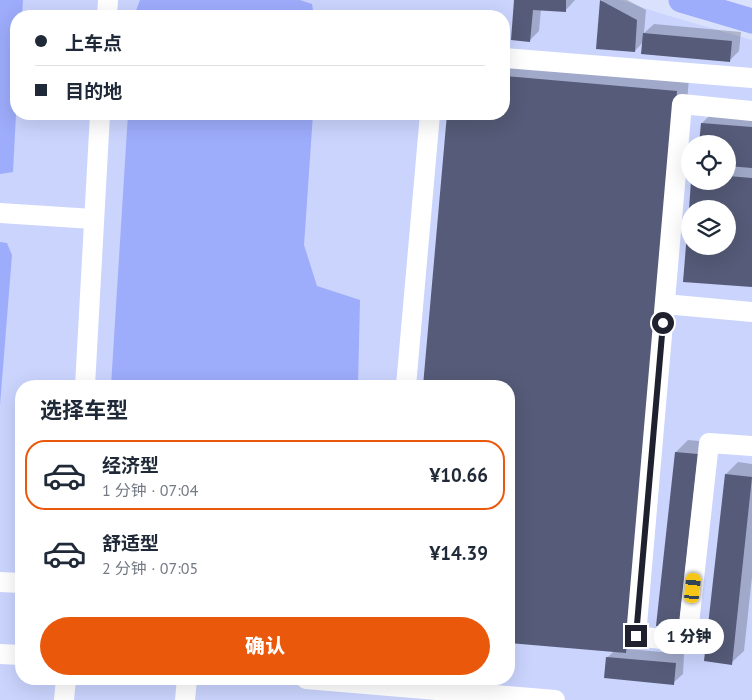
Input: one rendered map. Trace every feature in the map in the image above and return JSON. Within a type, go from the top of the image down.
[{"type":"lane","points":[[510,58],[752,78]]},
{"type":"lane","points":[[752,111],[682,104],[636,636],[687,642],[709,443],[752,446]]},
{"type":"lane","points":[[85,380],[100,120]]},
{"type":"lane","points":[[407,380],[429,120]]},
{"type":"lane","points":[[0,213],[93,219]]},
{"type":"lane","points":[[665,304],[752,312]]},
{"type":"lane","points":[[0,582],[15,583]]},
{"type":"lane","points":[[0,654],[15,655]]},
{"type":"lane","points":[[64,700],[65,685]]},
{"type":"lane","points":[[185,700],[186,685]]},
{"type":"lane","points":[[365,685],[483,697],[555,700]]},
{"type":"shaded area","points":[[0,0],[621,0],[752,40],[752,700],[0,700]]},
{"type":"water","points":[[0,0],[23,0],[22,10],[10,10],[10,120],[16,120],[13,172],[0,174]]},
{"type":"water","points":[[140,0],[300,0],[312,4],[313,10],[136,10]]},
{"type":"water","points":[[128,120],[313,120],[304,245],[317,286],[360,300],[358,380],[111,380]]},
{"type":"water","points":[[0,242],[7,243],[12,255],[0,405]]},
{"type":"building","points":[[514,0],[566,0],[566,12],[533,10],[530,42],[511,40]]},
{"type":"building","points":[[600,0],[637,20],[635,52],[596,49]]},
{"type":"building","points":[[643,33],[732,41],[730,62],[641,54]]},
{"type":"building","points":[[510,77],[677,91],[626,653],[515,644],[515,380],[424,380],[446,120],[510,120]]},
{"type":"building","points":[[701,123],[752,127],[752,168],[736,167],[736,135],[700,135]]},
{"type":"building","points":[[736,177],[752,178],[752,287],[683,282],[685,255],[736,255],[736,200],[689,200],[690,190],[736,190]]},
{"type":"building","points":[[675,452],[698,454],[679,628],[656,626]]},
{"type":"building","points":[[725,474],[752,477],[732,665],[704,661]]},
{"type":"building","points":[[606,657],[676,663],[674,685],[604,678]]},
{"type":"waterway","points":[[681,0],[752,21]]},
{"type":"route","points":[[636,636],[663,323]]}]
